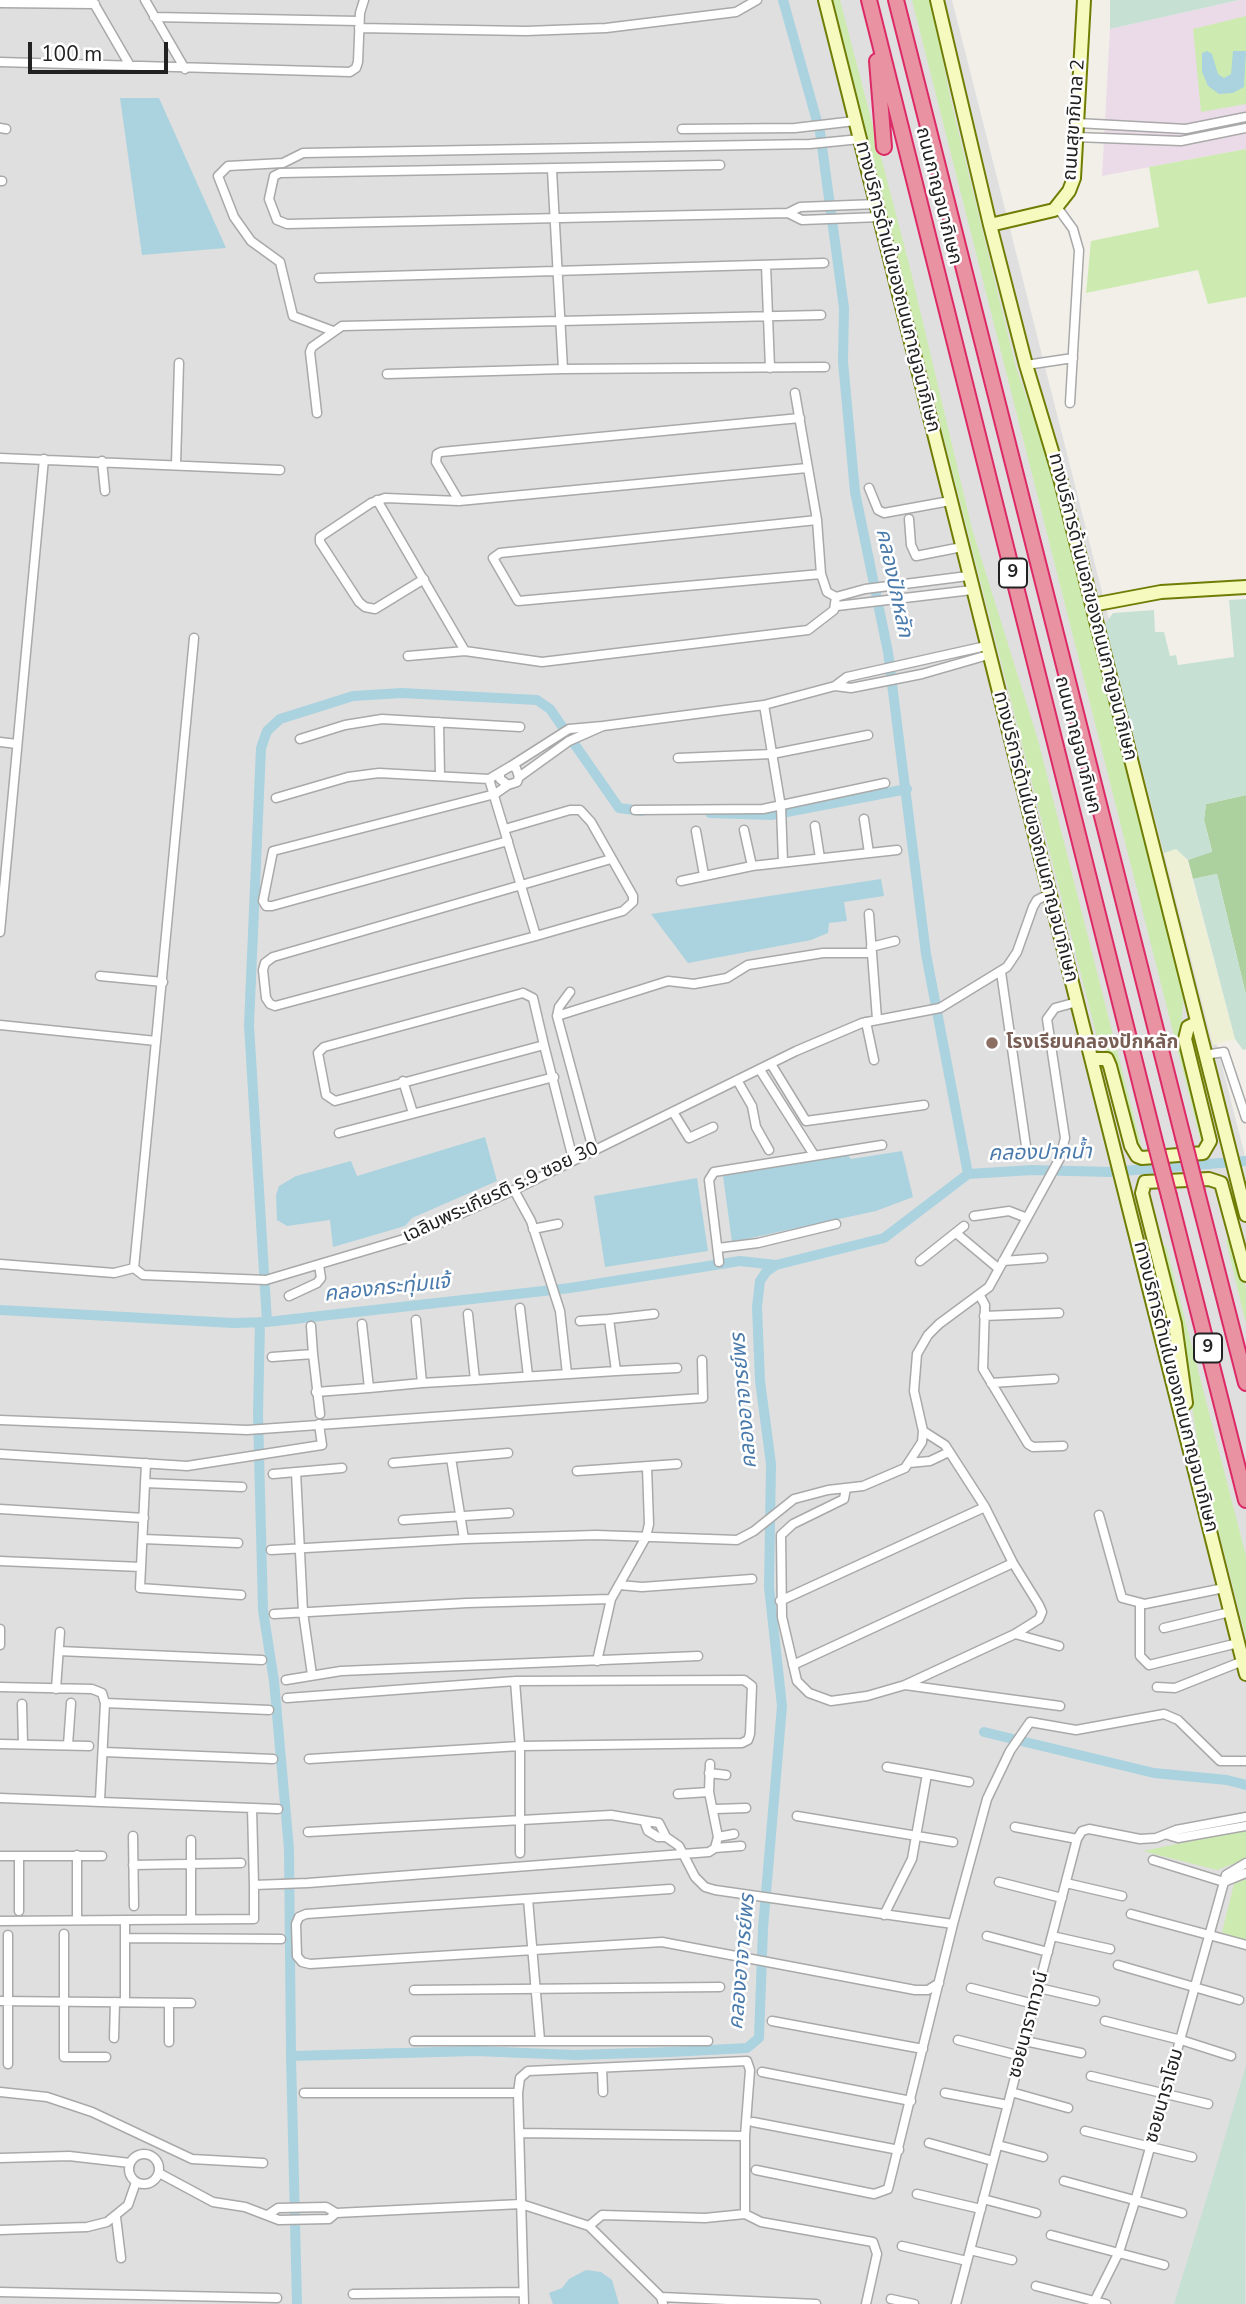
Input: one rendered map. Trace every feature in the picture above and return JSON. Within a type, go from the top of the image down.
[{"type":"highway","name":"ถนนกาญจนาภิเษก","points":[[869,0],[1246,1500]]},
{"type":"highway","name":"ถนนกาญจนาภิเษก","points":[[896,0],[1246,1383]]},
{"type":"highway","points":[[874,20],[884,147]]},
{"type":"main road","name":"ทางบริการด้านในของถนนกาญจนาภิเษก","points":[[825,0],[968,576],[1192,1451],[1244,1667]]},
{"type":"main road","name":"ทางบริการด้านนอกของถนนกาญจนาภิเษก","points":[[937,0],[990,225],[1026,365],[1060,478],[1246,1215]]},
{"type":"main road","name":"ถนนสุขาภิบาล 2","points":[[990,225],[1042,215],[1057,207],[1063,202],[1074,178],[1084,0]]},
{"type":"main road","points":[[1092,605],[1161,592],[1246,587]]},
{"type":"main road","points":[[1092,1059],[1107,1059],[1131,1146],[1137,1156],[1142,1158],[1203,1153],[1210,1141],[1185,1039],[1188,1027],[1196,1023]]},
{"type":"main road","points":[[1192,1451],[1175,1324],[1142,1193],[1145,1182],[1209,1180],[1221,1183],[1246,1275]]},
{"type":"street","points":[[145,0],[185,69]]},
{"type":"street","points":[[0,62],[350,72],[356,68],[359,24],[364,0]]},
{"type":"street","points":[[154,16],[526,31],[606,28],[736,12],[757,0]]},
{"type":"street","points":[[0,3],[94,2],[129,64]]},
{"type":"street","points":[[1077,123],[1194,128],[1246,117]]},
{"type":"street","points":[[682,129],[795,128],[855,121]]},
{"type":"street","points":[[1152,127],[1152,140]]},
{"type":"street","points":[[1076,137],[1181,141],[1246,128]]},
{"type":"street","points":[[333,331],[293,316],[280,262],[251,241],[234,217],[220,183],[221,171],[235,163],[283,163],[303,153],[810,144],[860,139]]},
{"type":"street","points":[[720,165],[280,173],[274,176],[269,199],[277,220],[287,224],[788,214],[802,220],[848,218],[878,211]]},
{"type":"street","points":[[552,170],[557,273],[563,320],[563,369]]},
{"type":"street","points":[[788,214],[800,207],[845,207],[878,211]]},
{"type":"street","points":[[1057,207],[1073,229],[1079,250],[1070,403]]},
{"type":"street","points":[[319,278],[824,263]]},
{"type":"street","points":[[766,265],[770,368]]},
{"type":"street","points":[[317,413],[310,352],[312,347],[333,331],[352,325],[821,315]]},
{"type":"street","points":[[1026,365],[1073,358]]},
{"type":"street","points":[[176,464],[179,363]]},
{"type":"street","points":[[387,374],[563,369],[825,368]]},
{"type":"street","points":[[795,393],[817,520],[821,574],[827,592],[837,601],[867,604],[972,590]]},
{"type":"street","points":[[459,501],[436,462],[437,454],[441,452],[800,418]]},
{"type":"street","points":[[0,457],[279,470]]},
{"type":"street","points":[[0,932],[44,459]]},
{"type":"street","points":[[102,461],[105,491]]},
{"type":"street","points":[[424,579],[375,609],[365,607],[320,542],[323,533],[377,500],[459,501],[807,468]]},
{"type":"street","points":[[869,488],[878,510],[884,513],[950,500]]},
{"type":"street","points":[[377,500],[466,651]]},
{"type":"street","points":[[909,519],[916,556],[962,547]]},
{"type":"street","points":[[817,520],[500,553],[493,558],[518,601],[821,574]]},
{"type":"street","points":[[408,656],[466,651],[542,662],[794,632],[816,626],[837,601],[865,589],[968,576]]},
{"type":"street","points":[[134,1268],[194,638]]},
{"type":"street","points":[[276,798],[348,777],[379,773],[489,779],[562,732],[580,726],[603,726],[764,705],[835,686],[847,677],[894,666],[987,651]]},
{"type":"street","points":[[835,686],[851,688],[895,679],[987,651]]},
{"type":"street","points":[[764,705],[782,808],[783,862]]},
{"type":"street","points":[[300,739],[372,720],[520,727]]},
{"type":"street","points":[[439,722],[440,776]]},
{"type":"street","points":[[508,841],[272,906],[266,906],[263,901],[273,851],[495,794],[517,782],[519,777],[569,741],[603,726]]},
{"type":"street","points":[[678,758],[772,754],[868,735]]},
{"type":"street","points":[[0,742],[17,744]]},
{"type":"street","points":[[511,766],[519,772],[519,777]]},
{"type":"street","points":[[500,774],[503,783],[508,785]]},
{"type":"street","points":[[489,779],[536,936]]},
{"type":"street","points":[[635,810],[782,808],[885,783]]},
{"type":"street","points":[[505,829],[570,810],[580,810],[592,822],[633,896],[629,907],[536,936],[275,1006],[266,998],[265,962],[273,957],[522,887],[611,859]]},
{"type":"street","points":[[864,819],[869,853]]},
{"type":"street","points":[[816,826],[820,858]]},
{"type":"street","points":[[744,830],[752,866]]},
{"type":"street","points":[[696,831],[705,875]]},
{"type":"street","points":[[681,881],[752,866],[897,850]]},
{"type":"street","name":"เฉลิมพระเกียรติ ร.9 ซอย 30","points":[[0,1264],[120,1273],[134,1268],[143,1275],[261,1280],[404,1239],[514,1190],[573,1158],[866,1022],[940,1008],[1001,972],[1017,952],[1037,900],[1051,893]]},
{"type":"street","points":[[869,914],[877,1018]]},
{"type":"street","points":[[557,1016],[668,981],[694,984],[727,978],[748,965],[823,953],[872,950],[895,941]]},
{"type":"street","points":[[1001,972],[1026,1146]]},
{"type":"street","points":[[100,976],[163,982]]},
{"type":"street","points":[[570,992],[559,1007],[557,1016],[593,1149]]},
{"type":"street","points":[[544,1045],[330,1100],[326,1095],[318,1053],[324,1047],[523,993],[533,998],[573,1158]]},
{"type":"street","points":[[271,1550],[464,1539],[646,1537],[725,1541],[754,1531],[794,1499],[886,1478],[909,1463],[922,1442],[923,1431],[914,1391],[917,1354],[928,1335],[939,1324],[981,1296],[1060,1158],[1065,1138],[1047,1018],[1055,1008],[1077,1002]]},
{"type":"street","points":[[866,1022],[874,1060]]},
{"type":"street","points":[[0,1026],[156,1041]]},
{"type":"street","points":[[1204,1055],[1224,1052],[1246,1118]]},
{"type":"street","points":[[771,1065],[806,1121],[924,1105]]},
{"type":"street","points":[[761,1069],[814,1155]]},
{"type":"street","points":[[339,1133],[554,1077]]},
{"type":"street","points":[[737,1080],[752,1106],[756,1127],[769,1150]]},
{"type":"street","points":[[403,1081],[413,1113]]},
{"type":"street","points":[[673,1112],[688,1138],[713,1127]]},
{"type":"street","points":[[719,1262],[709,1180],[714,1172],[882,1145]]},
{"type":"street","points":[[514,1190],[533,1229],[560,1309],[567,1374]]},
{"type":"street","points":[[974,1216],[1003,1210],[1027,1218]]},
{"type":"street","points":[[533,1229],[558,1224]]},
{"type":"street","points":[[718,1248],[758,1243],[835,1224]]},
{"type":"street","points":[[920,1261],[964,1226]]},
{"type":"street","points":[[956,1233],[1001,1265],[1043,1258]]},
{"type":"street","points":[[289,1296],[317,1283],[321,1278],[319,1265]]},
{"type":"street","points":[[981,1296],[985,1305],[982,1362],[991,1383],[1028,1444],[1033,1447],[1063,1446]]},
{"type":"street","points":[[520,1308],[528,1376]]},
{"type":"street","points":[[984,1316],[1059,1313]]},
{"type":"street","points":[[468,1314],[475,1380]]},
{"type":"street","points":[[580,1321],[654,1314]]},
{"type":"street","points":[[416,1320],[422,1383]]},
{"type":"street","points":[[609,1320],[616,1371]]},
{"type":"street","points":[[362,1324],[369,1388]]},
{"type":"street","points":[[0,1454],[187,1465],[321,1445],[311,1326]]},
{"type":"street","points":[[272,1357],[313,1353]]},
{"type":"street","points":[[0,1420],[247,1430],[319,1419],[704,1398],[702,1360]]},
{"type":"street","points":[[316,1392],[677,1368]]},
{"type":"street","points":[[991,1383],[1054,1379]]},
{"type":"street","points":[[846,1488],[844,1499],[793,1524],[781,1535],[780,1601],[793,1665],[802,1688],[831,1701],[866,1696],[905,1685],[1015,1634],[1039,1619],[1042,1612],[1013,1563],[985,1507],[949,1452],[936,1437],[923,1431]]},
{"type":"street","points":[[909,1463],[930,1461],[949,1452]]},
{"type":"street","points":[[393,1463],[508,1453]]},
{"type":"street","points":[[451,1458],[464,1539]]},
{"type":"street","points":[[146,1463],[140,1588],[241,1595]]},
{"type":"street","points":[[577,1471],[677,1464]]},
{"type":"street","points":[[597,1661],[611,1599],[646,1537],[649,1524],[647,1467]]},
{"type":"street","points":[[273,1474],[342,1468]]},
{"type":"street","points":[[296,1472],[303,1612],[312,1675]]},
{"type":"street","points":[[145,1483],[242,1487]]},
{"type":"street","points":[[780,1601],[985,1507]]},
{"type":"street","points":[[0,1509],[144,1518]]},
{"type":"street","points":[[403,1520],[509,1513]]},
{"type":"street","points":[[1099,1515],[1122,1598],[1140,1604],[1224,1588]]},
{"type":"street","points":[[143,1539],[238,1542]]},
{"type":"street","points":[[0,1561],[141,1567]]},
{"type":"street","points":[[793,1665],[1013,1563]]},
{"type":"street","points":[[620,1585],[642,1587],[752,1579]]},
{"type":"street","points":[[274,1614],[467,1602],[611,1599]]},
{"type":"street","points":[[1140,1604],[1140,1656],[1149,1665],[1238,1643]]},
{"type":"street","points":[[1164,1628],[1230,1612]]},
{"type":"street","points":[[0,1629],[0,1644]]},
{"type":"street","points":[[56,1689],[60,1632]]},
{"type":"street","points":[[1015,1634],[1059,1646]]},
{"type":"street","points":[[59,1651],[262,1660]]},
{"type":"street","points":[[286,1680],[369,1670],[698,1656]]},
{"type":"street","points":[[1157,1687],[1175,1688],[1244,1667]]},
{"type":"street","points":[[288,1698],[515,1681],[744,1680],[752,1686],[750,1734],[748,1740],[742,1743],[520,1746],[309,1759]]},
{"type":"street","points":[[515,1681],[520,1746],[520,1853]]},
{"type":"street","points":[[905,1685],[1059,1706]]},
{"type":"street","points":[[0,1687],[98,1690],[105,1703],[100,1800]]},
{"type":"street","points":[[68,1745],[71,1703]]},
{"type":"street","points":[[105,1703],[269,1710]]},
{"type":"street","points":[[22,1704],[23,1744]]},
{"type":"street","points":[[757,2170],[880,2194],[890,2186],[953,1924],[987,1799],[1010,1751],[1026,1726],[1034,1721],[1076,1730],[1164,1714],[1178,1720],[1220,1761],[1246,1761]]},
{"type":"street","points":[[0,1744],[89,1746]]},
{"type":"street","points":[[104,1752],[273,1759]]},
{"type":"street","points":[[887,1767],[969,1782]]},
{"type":"street","points":[[715,1848],[718,1837],[715,1809],[709,1792],[710,1769],[726,1775]]},
{"type":"street","points":[[884,1915],[912,1859],[927,1774]]},
{"type":"street","points":[[678,1794],[709,1792]]},
{"type":"street","points":[[0,1798],[278,1809]]},
{"type":"street","points":[[0,1921],[254,1919],[252,1808]]},
{"type":"street","points":[[715,1809],[746,1808]]},
{"type":"street","points":[[308,1832],[520,1818],[611,1815],[645,1823],[659,1823],[666,1837],[679,1846],[705,1887],[747,1896],[953,1924]]},
{"type":"street","points":[[797,1816],[953,1842]]},
{"type":"street","points":[[1016,1827],[1077,1839],[1082,1831],[1089,1829],[1140,1839],[1246,1817]]},
{"type":"street","points":[[1168,1835],[1178,1838],[1246,1826]]},
{"type":"street","points":[[718,1837],[734,1835]]},
{"type":"street","points":[[133,1836],[134,1906]]},
{"type":"street","name":"ซอยนาราทาวน์","points":[[956,2304],[1077,1839]]},
{"type":"street","points":[[191,1840],[191,1919]]},
{"type":"street","points":[[254,1885],[636,1856],[684,1856],[709,1852],[715,1848],[741,1846]]},
{"type":"street","points":[[0,1856],[102,1856]]},
{"type":"street","points":[[19,1856],[19,1911]]},
{"type":"street","points":[[77,1856],[77,1920]]},
{"type":"street","points":[[1153,1860],[1224,1882],[1246,1873]]},
{"type":"street","points":[[133,1865],[241,1863]]},
{"type":"street","points":[[1224,1882],[1230,1870],[1246,1863]]},
{"type":"street","points":[[999,1882],[1062,1898]]},
{"type":"street","name":"ซอยนาราโฮม","points":[[1094,2302],[1119,2252],[1136,2198],[1224,1882]]},
{"type":"street","points":[[1066,1883],[1122,1896]]},
{"type":"street","points":[[670,1889],[302,1915],[296,1924],[297,1956],[302,1962],[310,1964],[662,1942],[915,1990],[928,1990],[939,1983]]},
{"type":"street","points":[[528,1899],[540,2040]]},
{"type":"street","points":[[1131,1914],[1246,1945]]},
{"type":"street","points":[[125,1920],[125,2002]]},
{"type":"street","points":[[64,1934],[64,2057],[106,2057]]},
{"type":"street","points":[[8,1935],[4,2001],[8,2064]]},
{"type":"street","points":[[987,1936],[1048,1952]]},
{"type":"street","points":[[1052,1936],[1110,1949]]},
{"type":"street","points":[[125,1938],[281,1939]]},
{"type":"street","points":[[1118,1965],[1239,2000]]},
{"type":"street","points":[[414,1990],[720,1987]]},
{"type":"street","points":[[1039,1987],[1095,2001]]},
{"type":"street","points":[[971,1988],[1034,2004]]},
{"type":"street","points":[[4,2001],[191,2003]]},
{"type":"street","points":[[114,2038],[115,2002]]},
{"type":"street","points":[[169,2003],[169,2042]]},
{"type":"street","points":[[772,2021],[923,2049]]},
{"type":"street","points":[[1105,2021],[1231,2056]]},
{"type":"street","points":[[958,2040],[1021,2056]]},
{"type":"street","points":[[414,2041],[708,2041]]},
{"type":"street","points":[[1025,2041],[1082,2053]]},
{"type":"street","points":[[524,2304],[518,2093],[520,2078],[528,2071],[744,2059],[750,2070],[745,2136],[745,2214]]},
{"type":"street","points":[[602,2068],[603,2092]]},
{"type":"street","points":[[762,2072],[911,2101]]},
{"type":"street","points":[[1091,2076],[1208,2104]]},
{"type":"street","points":[[0,2092],[47,2098],[79,2108],[201,2161],[263,2162]]},
{"type":"street","points":[[1011,2092],[1068,2108]]},
{"type":"street","points":[[304,2093],[518,2093]]},
{"type":"street","points":[[945,2093],[1008,2105]]},
{"type":"street","points":[[753,2122],[899,2150]]},
{"type":"street","points":[[1085,2131],[1192,2157]]},
{"type":"street","points":[[520,2133],[745,2136]]},
{"type":"street","points":[[929,2143],[993,2161]]},
{"type":"street","points":[[149,2154],[158,2144]]},
{"type":"street","points":[[998,2145],[1043,2157]]},
{"type":"street","points":[[0,2158],[69,2156],[130,2162],[140,2154],[149,2154],[159,2164],[159,2174],[150,2183],[136,2182]]},
{"type":"street","points":[[130,2162],[129,2171],[136,2182]]},
{"type":"street","points":[[159,2174],[213,2202],[269,2214],[278,2208],[326,2207],[336,2213],[521,2204],[589,2226],[662,2300],[816,2304]]},
{"type":"street","points":[[1064,2180],[1182,2213]]},
{"type":"street","points":[[0,2230],[87,2227],[116,2217],[128,2205],[136,2182]]},
{"type":"street","points":[[917,2194],[981,2209]]},
{"type":"street","points":[[984,2199],[1036,2213]]},
{"type":"street","points":[[589,2226],[603,2215],[705,2218],[745,2214],[761,2222],[873,2242],[877,2255],[866,2304]]},
{"type":"street","points":[[116,2217],[121,2258]]},
{"type":"street","points":[[1051,2235],[1164,2265]]},
{"type":"street","points":[[902,2246],[967,2261]]},
{"type":"street","points":[[970,2250],[1012,2260]]},
{"type":"street","points":[[1035,2286],[1106,2304]]},
{"type":"street","points":[[0,2292],[277,2298]]},
{"type":"street","points":[[354,2294],[523,2292]]},
{"type":"street","points":[[891,2299],[914,2304]]},
{"type":"shaded area","points":[[0,0],[952,0],[1246,1160],[1246,2304],[0,2304]]},
{"type":"shaded area","points":[[1246,0],[1246,149],[1102,176],[1110,29]]},
{"type":"green space","points":[[832,0],[840,0],[910,268],[972,529],[1038,740],[1142,1149],[1138,1149],[1114,1066],[1097,1037]]},
{"type":"green space","points":[[912,0],[931,0],[951,102],[1016,368],[1045,450],[1184,996],[1180,1034],[1206,1138],[1202,1146]]},
{"type":"green space","points":[[1110,0],[1239,0],[1110,29]]},
{"type":"green space","points":[[1246,16],[1246,104],[1201,112],[1193,29]]},
{"type":"green space","points":[[1246,149],[1246,297],[1208,304],[1198,270],[1086,293],[1091,241],[1159,227],[1149,167]]},
{"type":"green space","points":[[1246,599],[1246,795],[1206,804],[1204,820],[1212,852],[1188,860],[1176,849],[1164,853],[1105,624],[1113,613],[1154,610],[1155,632],[1164,632],[1170,656],[1176,655],[1178,665],[1234,657],[1229,600]]},
{"type":"green space","points":[[1246,795],[1246,995],[1217,874],[1193,879],[1188,860],[1212,851],[1204,820],[1206,804]]},
{"type":"green space","points":[[1176,849],[1187,860],[1235,1039],[1213,1045],[1164,853]]},
{"type":"green space","points":[[1217,874],[1246,995],[1246,1049],[1243,1050],[1235,1039],[1193,879]]},
{"type":"green space","points":[[1233,1239],[1246,1290],[1246,1324],[1226,1240]]},
{"type":"green space","points":[[1166,1246],[1246,1556],[1246,1637],[1200,1459],[1183,1348],[1159,1247]]},
{"type":"green space","points":[[1246,1830],[1246,1859],[1217,1870],[1143,1851]]},
{"type":"green space","points":[[1246,1879],[1246,1942],[1222,1932],[1234,1884]]},
{"type":"green space","points":[[1246,2065],[1245,2304],[1174,2304],[1214,2174]]},
{"type":"water","points":[[1207,51],[1212,54],[1218,74],[1224,78],[1231,74],[1233,51],[1246,51],[1244,87],[1233,93],[1219,94],[1208,86],[1202,72],[1202,53]]},
{"type":"water","points":[[120,98],[159,98],[226,248],[142,255]]},
{"type":"water","points":[[881,879],[884,896],[844,902],[847,921],[829,923],[828,933],[811,940],[688,963],[651,914]]},
{"type":"water","points":[[485,1137],[497,1181],[412,1218],[405,1226],[333,1247],[330,1220],[287,1226],[277,1220],[276,1195],[279,1186],[296,1176],[351,1161],[357,1176]]},
{"type":"water","points":[[902,1151],[913,1197],[876,1211],[732,1242],[723,1176],[847,1154],[851,1159]]},
{"type":"water","points":[[697,1178],[708,1251],[605,1267],[594,1196]]},
{"type":"water","points":[[586,2270],[601,2272],[612,2280],[619,2304],[553,2304],[549,2293],[562,2288],[569,2279]]},
{"type":"waterway","name":"คลองปักหลัก","points":[[783,0],[820,132],[844,308],[843,362],[855,492],[888,652],[926,954],[968,1174]]},
{"type":"waterway","points":[[267,1322],[249,1025],[261,748],[267,731],[280,719],[353,696],[402,693],[537,700],[550,709],[619,808],[642,811]]},
{"type":"waterway","points":[[710,813],[771,815],[907,789]]},
{"type":"waterway","name":"คลองอาจารย์พร","points":[[297,2304],[291,2056],[475,2051],[575,2055],[671,2052],[747,2048],[759,2038],[763,1928],[782,1706],[769,1587],[771,1464],[760,1381],[757,1307],[760,1281],[766,1272],[776,1265],[884,1238],[968,1174],[1032,1170],[1110,1172],[1246,1161]]},
{"type":"waterway","name":"คลองกระทุ่มแจ้","points":[[0,1310],[233,1323],[267,1322],[570,1288],[740,1261],[776,1265]]},
{"type":"waterway","points":[[260,1322],[258,1415],[263,1610],[274,1681],[289,1849],[291,2056]]},
{"type":"waterway","points":[[984,1732],[1154,1773],[1227,1780],[1246,1785]]},
{"type":"place","name":"โรงเรียนคลองปักหลัก","points":[[992,1043]]},
{"type":"water label","name":"คลองปากน้ำ","points":[[1040,1154]]}]
